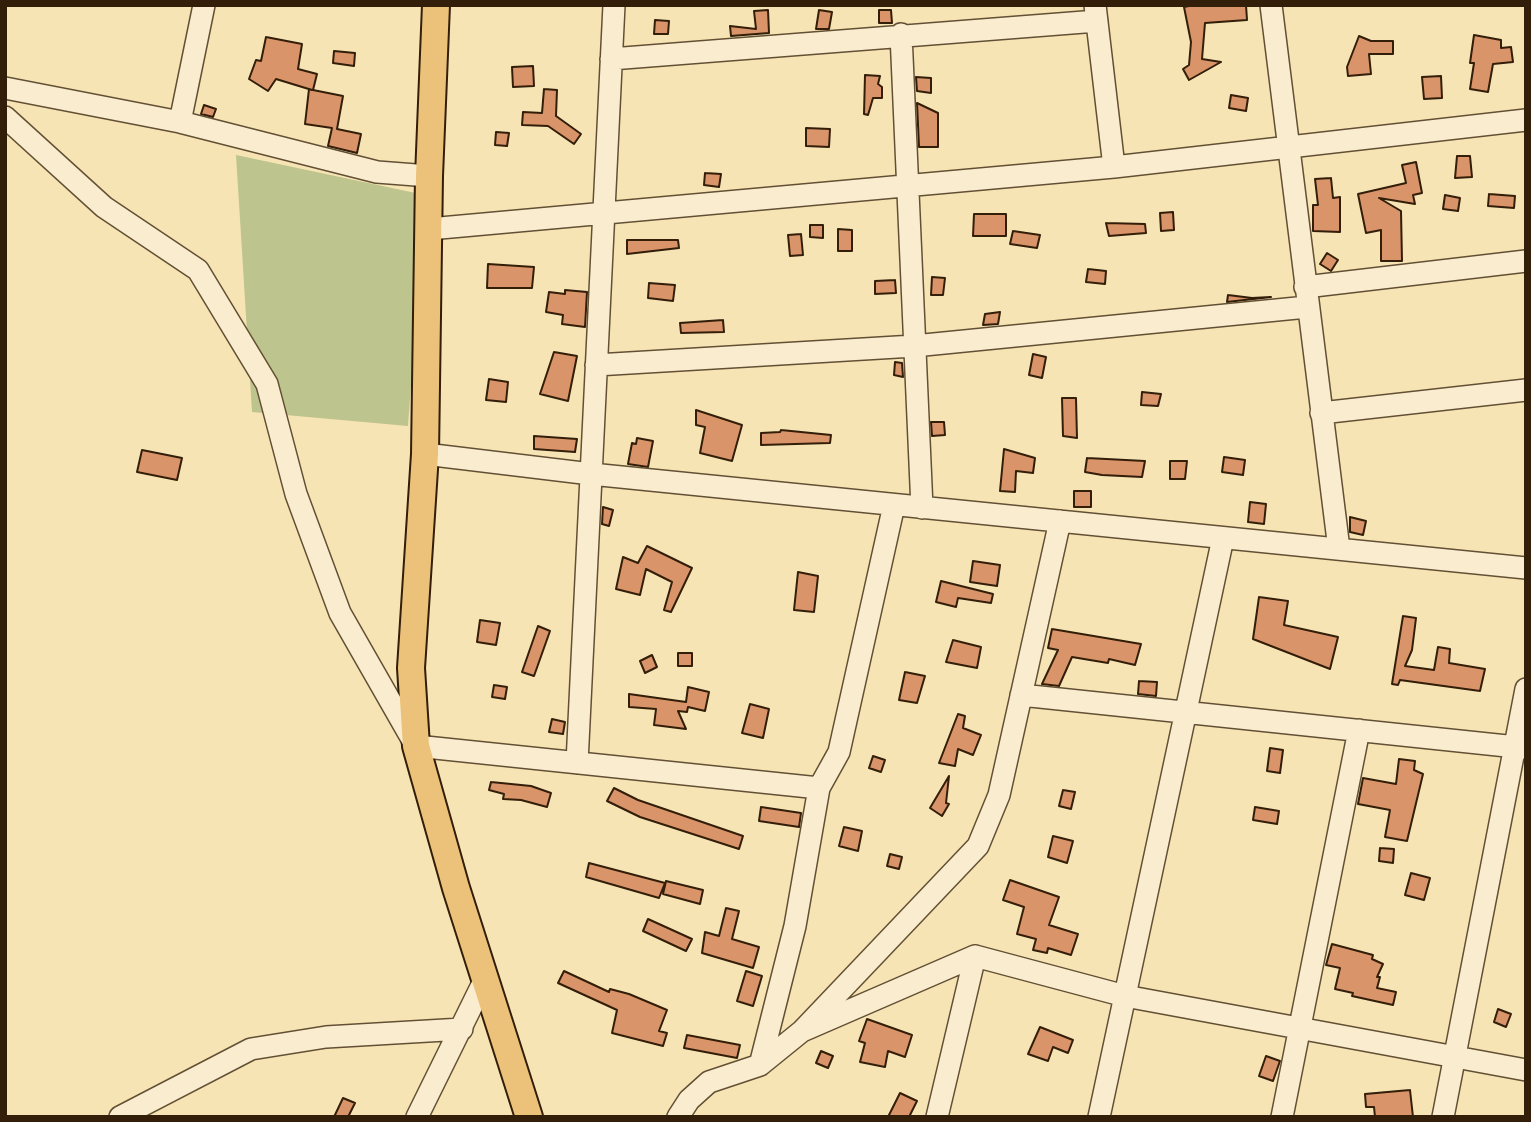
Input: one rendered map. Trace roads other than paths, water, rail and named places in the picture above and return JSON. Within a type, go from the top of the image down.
[{"type":"main road","points":[[436,5],[429,176],[425,454],[411,667],[416,746],[485,979],[530,1117]]},
{"type":"street","points":[[180,122],[204,5]]},
{"type":"street","points":[[577,762],[614,5]]},
{"type":"street","points":[[1271,5],[1286,147],[1339,549]]},
{"type":"street","points":[[611,59],[901,34],[1096,13],[1114,167]]},
{"type":"street","points":[[901,34],[922,508]]},
{"type":"street","points":[[5,88],[180,122],[377,172],[429,176]]},
{"type":"street","points":[[5,117],[104,207],[198,270],[267,384],[296,494],[340,613],[416,746],[819,788]]},
{"type":"street","points":[[429,229],[604,211],[1114,167],[1526,120]]},
{"type":"street","points":[[596,365],[914,346],[1306,297],[1526,261]]},
{"type":"street","points":[[1321,413],[1526,390]]},
{"type":"street","points":[[425,454],[591,474],[1526,568]]},
{"type":"street","points":[[760,1065],[794,926],[819,788],[839,752],[894,505]]},
{"type":"street","points":[[678,1117],[689,1100],[709,1083],[760,1065],[802,1031],[978,846],[999,795],[1060,521]]},
{"type":"street","points":[[1099,1117],[1223,538]]},
{"type":"street","points":[[1443,1117],[1520,747],[1526,690]]},
{"type":"street","points":[[1021,695],[1520,747]]},
{"type":"street","points":[[1282,1117],[1359,730]]},
{"type":"street","points":[[802,1031],[975,956],[1125,996],[1526,1070]]},
{"type":"street","points":[[937,1117],[975,956]]},
{"type":"street","points":[[417,1117],[485,979]]},
{"type":"street","points":[[120,1117],[251,1049],[326,1037],[462,1029]]}]
